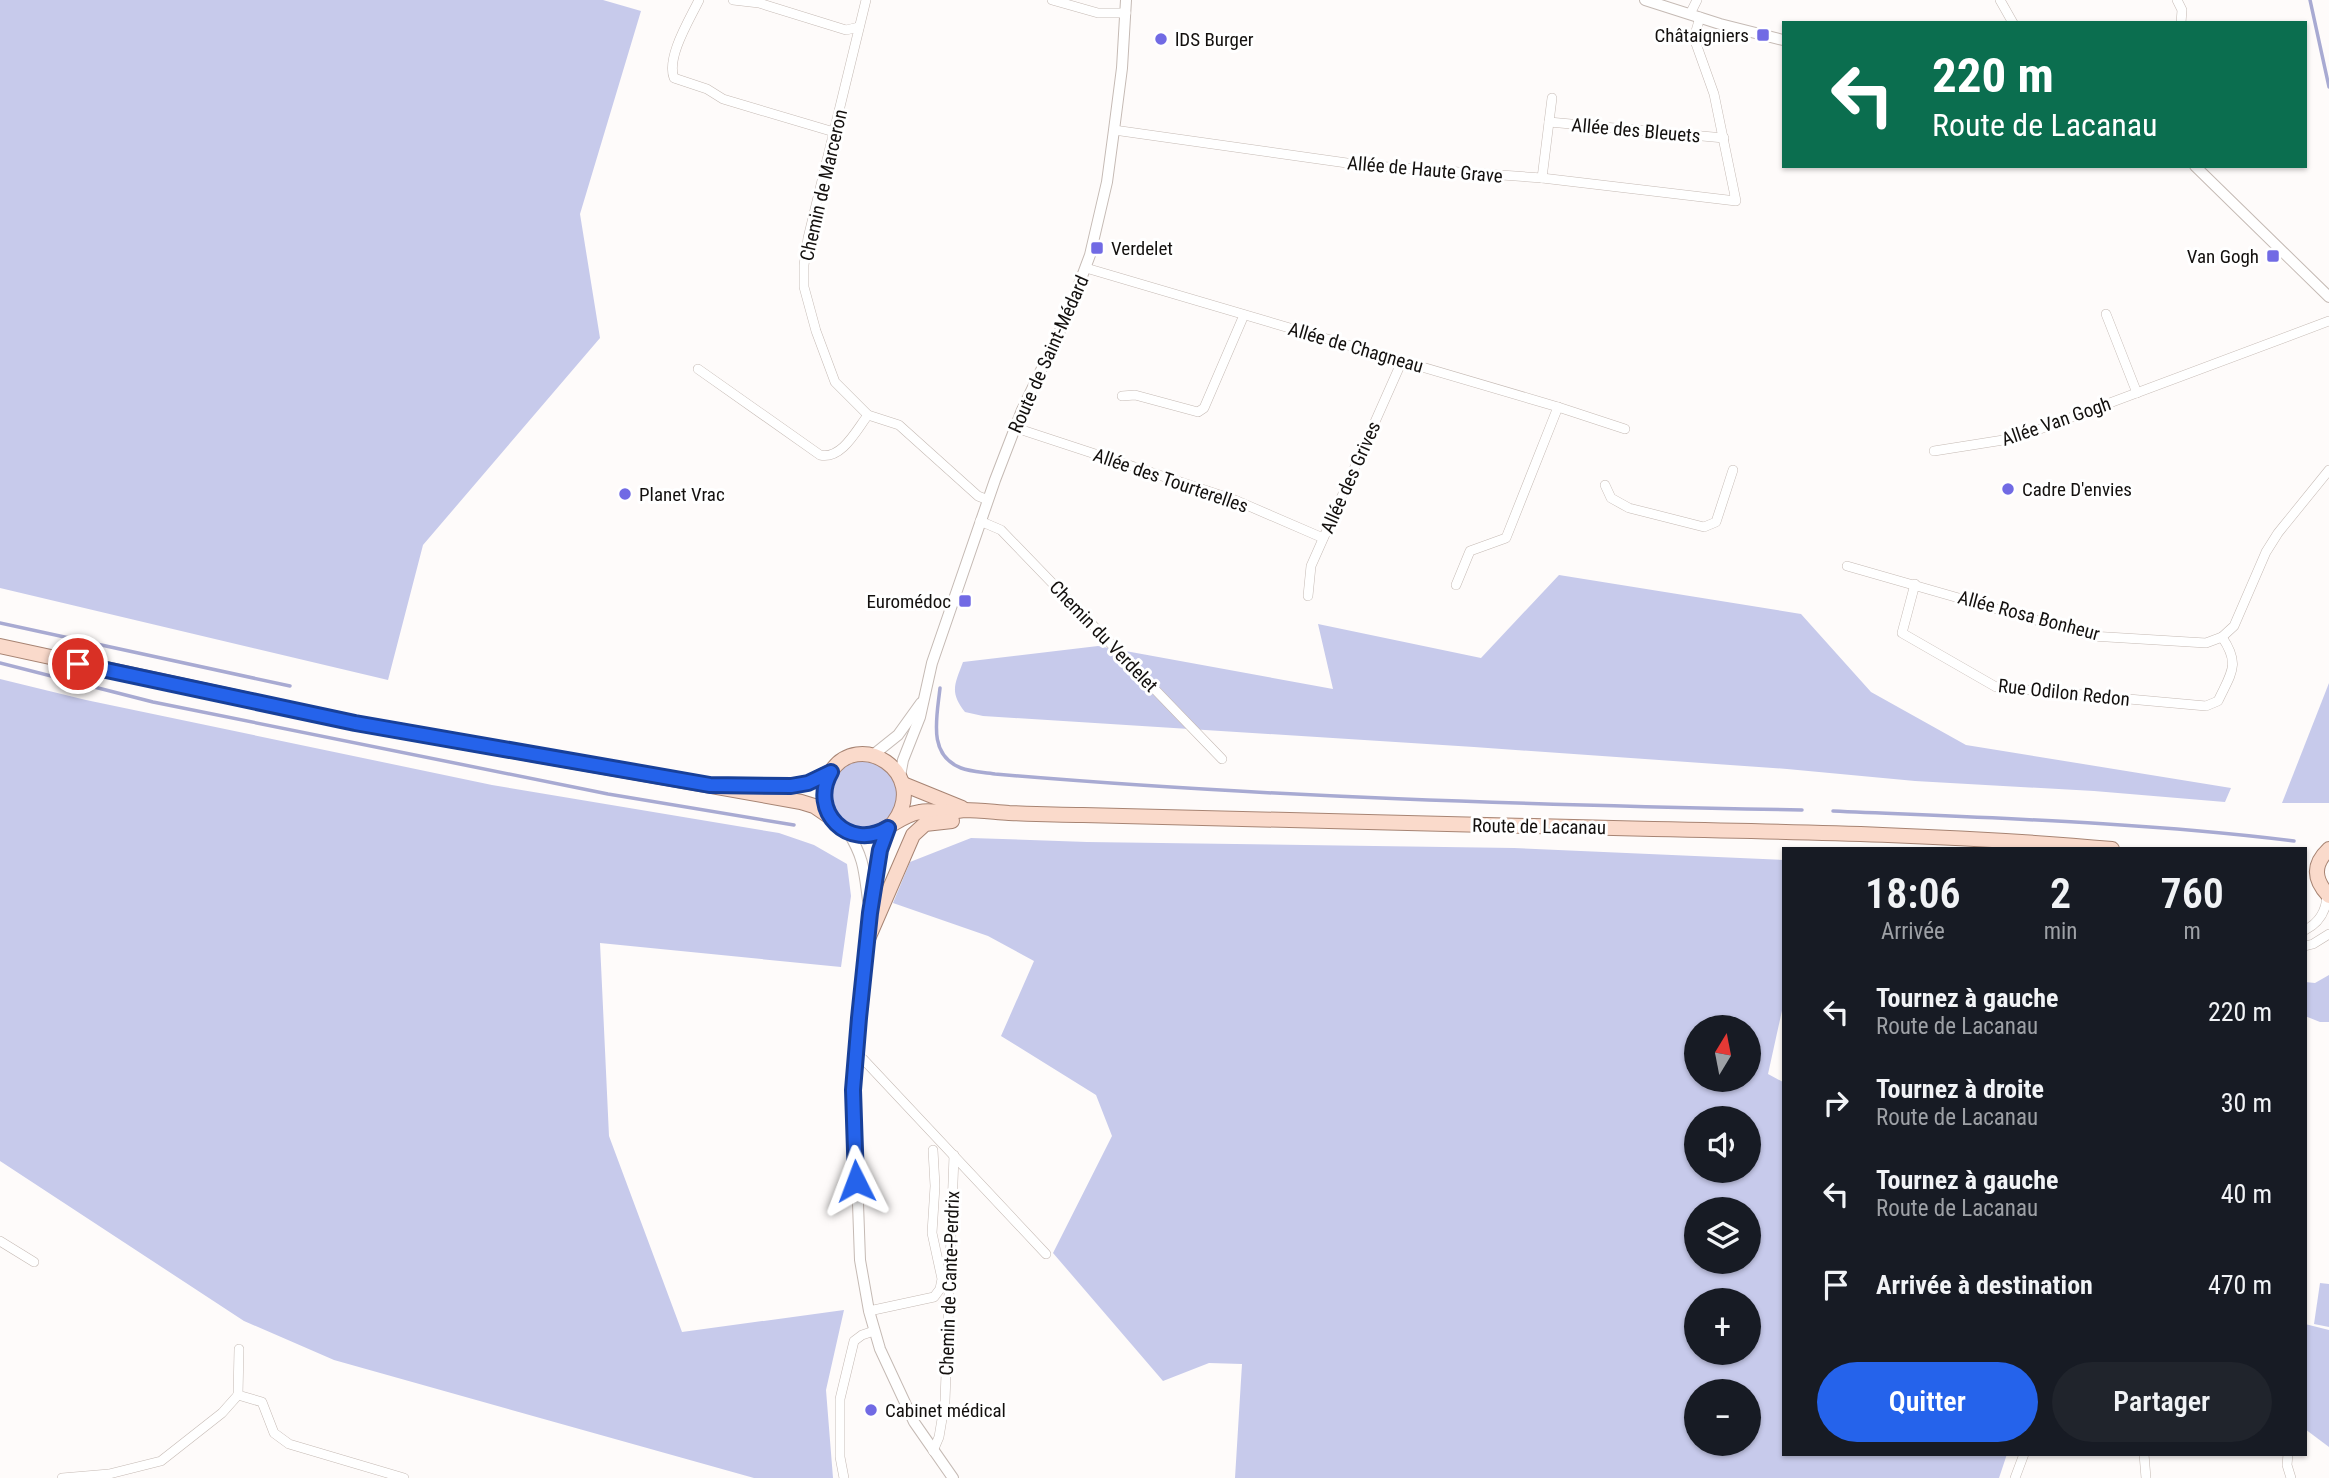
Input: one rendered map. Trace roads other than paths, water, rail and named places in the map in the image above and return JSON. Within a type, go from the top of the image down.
[{"type":"main road","points":[[0,646],[355,723],[801,802],[814,806],[848,832]]},
{"type":"main road","points":[[710,785],[791,786],[808,783],[831,772],[844,760],[855,755],[873,755]]},
{"type":"main road","name":"Route de Lacanau","points":[[873,755],[888,762],[901,780],[932,798],[966,810]]},
{"type":"main road","points":[[831,772],[824,797],[831,818]]},
{"type":"main road","points":[[891,825],[904,804],[901,780]]},
{"type":"main road","name":"Route de Lacanau","points":[[848,832],[870,835],[907,815],[966,810],[1069,815],[1885,834],[2082,847]]},
{"type":"main road","points":[[867,941],[908,843],[920,827],[935,821],[998,821],[1069,815]]},
{"type":"main road","points":[[2307,860],[2326,852]]},
{"type":"main road","points":[[2326,852],[2311,878],[2328,896]]},
{"type":"street","points":[[699,0],[683,30],[671,70],[674,78],[707,89],[723,99],[834,132]]},
{"type":"street","points":[[733,0],[759,3],[846,30],[859,27]]},
{"type":"street","points":[[1052,0],[1098,13],[1126,13]]},
{"type":"street","name":"Route de Saint-Médard","points":[[901,780],[903,760],[920,717],[932,663],[980,522],[1016,428],[1086,268],[1107,182],[1126,0]]},
{"type":"street","points":[[1645,0],[1782,40]]},
{"type":"street","points":[[1697,0],[1694,38],[1714,94],[1724,138]]},
{"type":"street","points":[[2000,0],[2012,21]]},
{"type":"street","points":[[2177,0],[2182,10],[2181,21]]},
{"type":"street","name":"Chemin de Marceron","points":[[865,4],[808,239],[804,287],[816,331],[835,382],[868,415],[899,425],[978,496],[988,500]]},
{"type":"street","name":"Allée des Bleuets","points":[[1542,178],[1552,98]]},
{"type":"street","name":"Allée des Bleuets","points":[[1549,122],[1724,138]]},
{"type":"street","name":"Allée de Haute Grave","points":[[1114,130],[1361,165],[1542,178],[1736,201],[1724,138]]},
{"type":"street","points":[[2198,168],[2329,297]]},
{"type":"street","name":"Allée de Chagneau","points":[[1086,268],[1402,360],[1625,429]]},
{"type":"street","name":"Allée Van Gogh","points":[[2106,314],[2137,393]]},
{"type":"street","points":[[1122,396],[1135,394],[1198,412],[1204,408],[1244,315]]},
{"type":"street","name":"Allée Van Gogh","points":[[1934,451],[2016,438],[2329,321]]},
{"type":"street","name":"Allée des Grives","points":[[1308,596],[1311,566],[1402,360]]},
{"type":"street","points":[[698,369],[813,451],[826,456],[843,448],[868,415]]},
{"type":"street","points":[[1456,585],[1470,551],[1506,538],[1558,407]]},
{"type":"street","name":"Allée des Tourterelles","points":[[1016,428],[1236,500],[1323,538]]},
{"type":"street","points":[[1605,485],[1611,498],[1629,508],[1704,527],[1716,522],[1733,470]]},
{"type":"street","points":[[2222,637],[2234,626],[2277,533],[2329,470]]},
{"type":"street","name":"Chemin du Verdelet","points":[[980,522],[1001,530],[1222,759]]},
{"type":"street","name":"Allée Rosa Bonheur","points":[[1847,566],[1915,583],[2091,636],[2206,643],[2222,637]]},
{"type":"street","name":"Rue Odilon Redon","points":[[1915,583],[1902,633],[1996,687],[2206,706],[2218,701],[2233,667],[2233,655],[2222,637]]},
{"type":"street","name":"Route de Saint-Médard","points":[[873,755],[898,735],[924,697]]},
{"type":"street","points":[[891,825],[880,850],[870,913],[856,1056],[853,1128],[860,1260],[869,1311],[880,1349],[914,1422],[953,1478]]},
{"type":"street","points":[[848,832],[865,869],[870,913]]},
{"type":"street","points":[[2307,929],[2319,920],[2328,896]]},
{"type":"street","points":[[2307,946],[2329,934]]},
{"type":"street","points":[[856,1056],[863,1059],[1046,1254]]},
{"type":"street","points":[[869,1311],[934,1297],[940,1289],[942,1279],[932,1233],[935,1186],[933,1150]]},
{"type":"street","name":"Chemin de Cante-Perdrix","points":[[933,1451],[939,1437],[945,1401],[954,1155]]},
{"type":"street","points":[[0,1241],[34,1262]]},
{"type":"street","points":[[844,1478],[840,1457],[840,1399],[854,1341],[874,1331]]},
{"type":"street","points":[[62,1478],[109,1474],[161,1461],[222,1413],[238,1395],[239,1349]]},
{"type":"street","points":[[238,1395],[262,1402],[274,1433],[289,1444],[404,1478]]},
{"type":"street","points":[[2015,1478],[2023,1456]]},
{"type":"street","points":[[2144,1456],[2146,1478]]},
{"type":"street","points":[[2288,1456],[2291,1478]]},
{"type":"waterway","points":[[2310,0],[2329,87]]},
{"type":"waterway","points":[[0,623],[290,686]]},
{"type":"waterway","points":[[0,663],[153,702],[608,794],[794,825]]},
{"type":"waterway","points":[[940,688],[936,723],[943,754],[961,768],[978,772],[1297,794],[1802,810]]},
{"type":"waterway","points":[[1833,811],[2122,825],[2294,841]]},
{"type":"place","name":"Châtaigniers","points":[[1763,35]]},
{"type":"place","name":"lDS Burger","points":[[1161,39]]},
{"type":"place","name":"Verdelet","points":[[1097,248]]},
{"type":"place","name":"Van Gogh","points":[[2273,256]]},
{"type":"place","name":"Cadre D'envies","points":[[2008,489]]},
{"type":"place","name":"Planet Vrac","points":[[625,494]]},
{"type":"place","name":"Euromédoc","points":[[965,601]]},
{"type":"place","name":"Cabinet médical","points":[[871,1410]]}]
